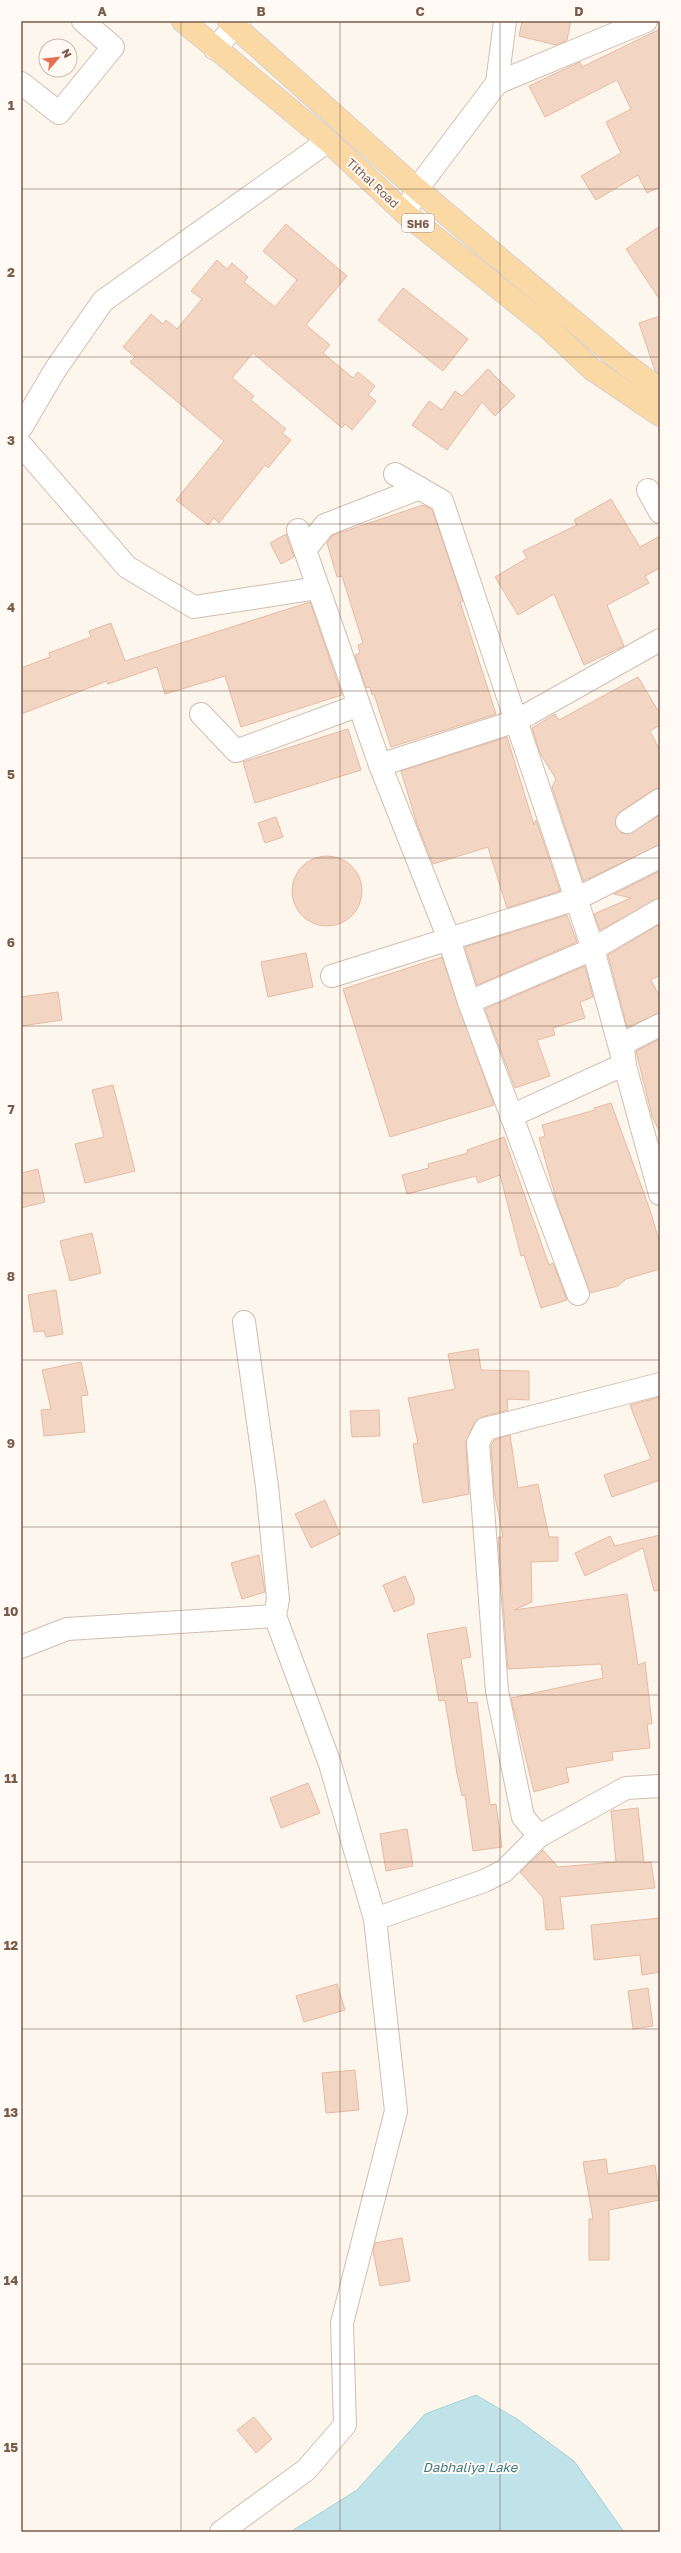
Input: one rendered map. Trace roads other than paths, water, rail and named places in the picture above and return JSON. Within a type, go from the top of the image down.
[{"type":"main road","name":"Tithal Road","points":[[184,21],[215,49],[328,142],[406,214],[546,326],[592,369],[660,415]]},
{"type":"main road","points":[[234,23],[417,189],[620,360],[660,390]]},
{"type":"street","points":[[21,83],[59,114],[113,47],[83,21]]},
{"type":"street","points":[[406,214],[417,189],[497,83],[505,21]]},
{"type":"street","points":[[497,83],[646,21]]},
{"type":"street","points":[[215,49],[234,23]]},
{"type":"street","points":[[21,428],[55,370],[103,301],[328,142]]},
{"type":"street","points":[[21,445],[128,566],[194,607],[318,588]]},
{"type":"street","points":[[395,474],[442,501],[593,949],[660,1194]]},
{"type":"street","points":[[420,488],[325,525],[301,540],[380,765],[449,940],[469,1002],[578,1294]]},
{"type":"street","points":[[648,490],[660,512]]},
{"type":"street","points":[[380,765],[516,721],[660,640]]},
{"type":"street","points":[[201,714],[236,751],[359,705]]},
{"type":"street","points":[[627,822],[660,800]]},
{"type":"street","points":[[332,976],[576,899],[660,857]]},
{"type":"street","points":[[469,1002],[593,949],[660,910]]},
{"type":"street","points":[[625,1064],[623,1050],[626,1042],[660,1025]]},
{"type":"street","points":[[511,1116],[625,1064]]},
{"type":"street","points":[[221,2532],[306,2470],[345,2425],[342,2323],[396,2111],[375,1919],[330,1764],[275,1616],[278,1599],[268,1486],[244,1322]]},
{"type":"street","points":[[538,1836],[523,1817],[497,1692],[478,1443],[485,1429],[660,1384]]},
{"type":"street","points":[[21,1648],[67,1629],[275,1616]]},
{"type":"street","points":[[375,1919],[484,1881],[504,1871],[538,1836],[626,1788],[660,1786]]},
{"type":"water","name":"Dabhaliya Lake","points":[[476,2395],[517,2419],[574,2461],[624,2532],[290,2532],[357,2490],[425,2414]]}]
